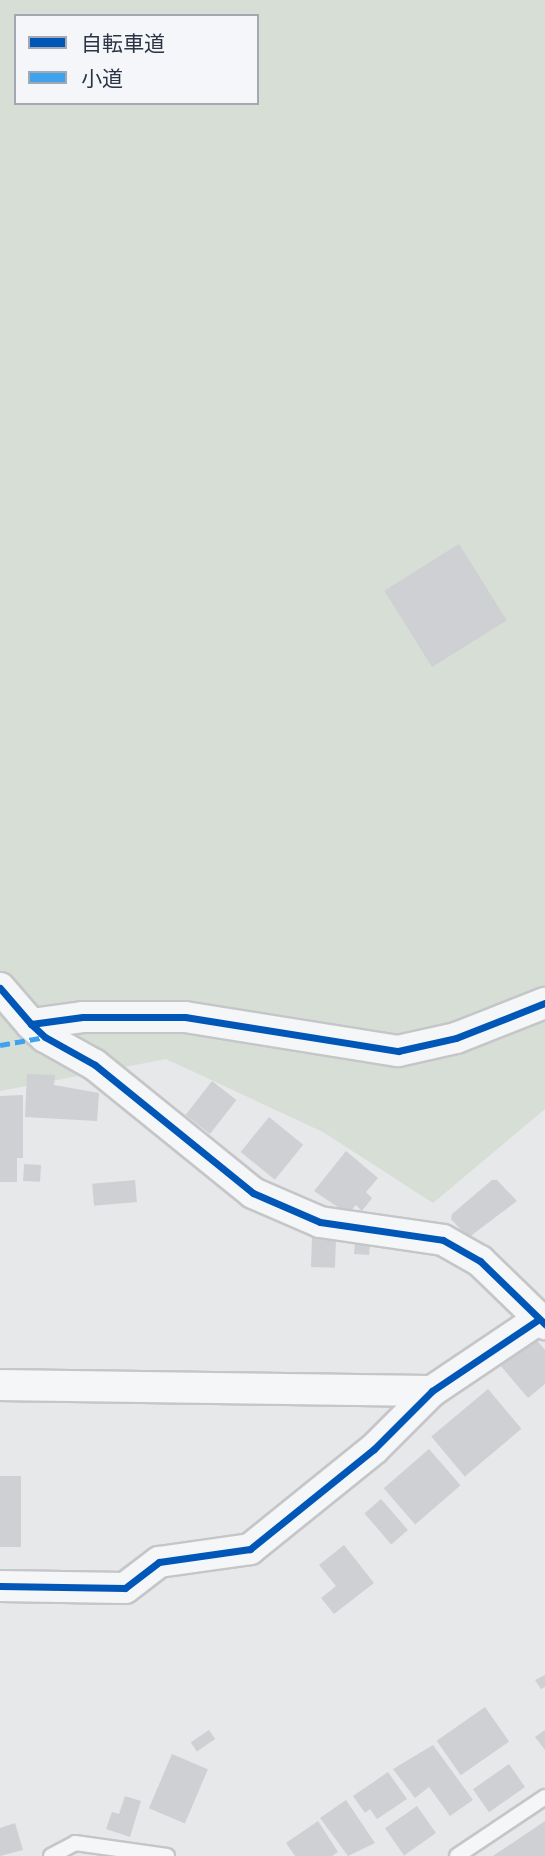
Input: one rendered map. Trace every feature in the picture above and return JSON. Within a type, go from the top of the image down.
[{"type":"street","points":[[0,988],[45,1037],[95,1066],[253,1194],[320,1222],[443,1240],[480,1261],[542,1322],[432,1391],[374,1449],[250,1549],[159,1562],[125,1588],[0,1586]]},
{"type":"street","points":[[31,1024],[83,1017],[185,1017],[398,1051],[456,1038],[545,1003]]},
{"type":"street","points":[[0,1385],[432,1391]]},
{"type":"lane","points":[[457,1856],[545,1797]]},
{"type":"lane","points":[[51,1856],[75,1843],[167,1856]]},
{"type":"shaded area","points":[[0,0],[545,0],[545,1109],[433,1203],[323,1132],[166,1059],[0,1091]]},
{"type":"building","points":[[459,544],[507,620],[432,667],[384,591]]},
{"type":"building","points":[[27,1074],[55,1075],[54,1085],[99,1093],[97,1121],[25,1117]]},
{"type":"building","points":[[212,1081],[236,1100],[210,1134],[186,1115]]},
{"type":"building","points":[[23,1095],[23,1158],[17,1158],[17,1182],[0,1182],[0,1096]]},
{"type":"building","points":[[269,1117],[303,1145],[275,1180],[241,1152]]},
{"type":"building","points":[[346,1151],[378,1178],[366,1192],[372,1198],[362,1211],[356,1205],[348,1214],[314,1191]]},
{"type":"building","points":[[24,1164],[41,1165],[40,1182],[23,1181]]},
{"type":"building","points":[[135,1180],[137,1202],[94,1206],[92,1184]]},
{"type":"building","points":[[492,1180],[497,1180],[517,1201],[468,1238],[451,1219],[452,1214]]},
{"type":"building","points":[[312,1238],[336,1239],[335,1268],[311,1267]]},
{"type":"building","points":[[355,1241],[370,1242],[369,1255],[354,1254]]},
{"type":"building","points":[[534,1337],[545,1350],[545,1384],[528,1398],[500,1365]]},
{"type":"building","points":[[488,1389],[521,1429],[465,1476],[431,1437]]},
{"type":"building","points":[[429,1449],[460,1485],[415,1525],[384,1488]]},
{"type":"building","points":[[0,1476],[21,1476],[21,1547],[0,1547]]},
{"type":"building","points":[[381,1499],[408,1530],[391,1544],[364,1513]]},
{"type":"building","points":[[344,1545],[374,1583],[334,1614],[321,1598],[336,1586],[319,1565]]},
{"type":"building","points":[[545,1675],[545,1687],[541,1689],[535,1680]]},
{"type":"building","points":[[485,1707],[509,1741],[461,1775],[437,1741]]},
{"type":"building","points":[[209,1730],[215,1739],[197,1751],[191,1742]]},
{"type":"building","points":[[545,1730],[545,1750],[535,1737]]},
{"type":"building","points":[[433,1745],[473,1800],[450,1816],[429,1787],[415,1798],[393,1769]]},
{"type":"building","points":[[172,1754],[208,1769],[185,1824],[149,1808]]},
{"type":"building","points":[[509,1764],[525,1787],[489,1812],[473,1789]]},
{"type":"building","points":[[388,1772],[407,1799],[377,1819],[370,1809],[365,1813],[353,1796]]},
{"type":"building","points":[[125,1796],[141,1801],[130,1837],[106,1829],[112,1812],[119,1814]]},
{"type":"building","points":[[346,1800],[375,1843],[348,1856],[320,1818]]},
{"type":"building","points":[[417,1806],[436,1833],[404,1855],[385,1828]]},
{"type":"building","points":[[318,1821],[338,1852],[332,1856],[295,1856],[286,1843]]},
{"type":"building","points":[[545,1821],[545,1856],[493,1856]]},
{"type":"building","points":[[15,1823],[23,1850],[0,1856],[0,1828]]},
{"type":"marked path","points":[[0,1045],[45,1037]]},
{"type":"cycle path","points":[[0,988],[31,1024],[83,1017],[185,1017],[398,1051],[456,1038],[545,1003]]},
{"type":"cycle path","points":[[31,1024],[45,1037],[95,1065],[253,1193],[320,1222],[443,1240],[480,1261],[545,1324]]},
{"type":"cycle path","points":[[0,1586],[125,1588],[159,1562],[250,1549],[374,1449],[432,1391],[539,1319]]}]
